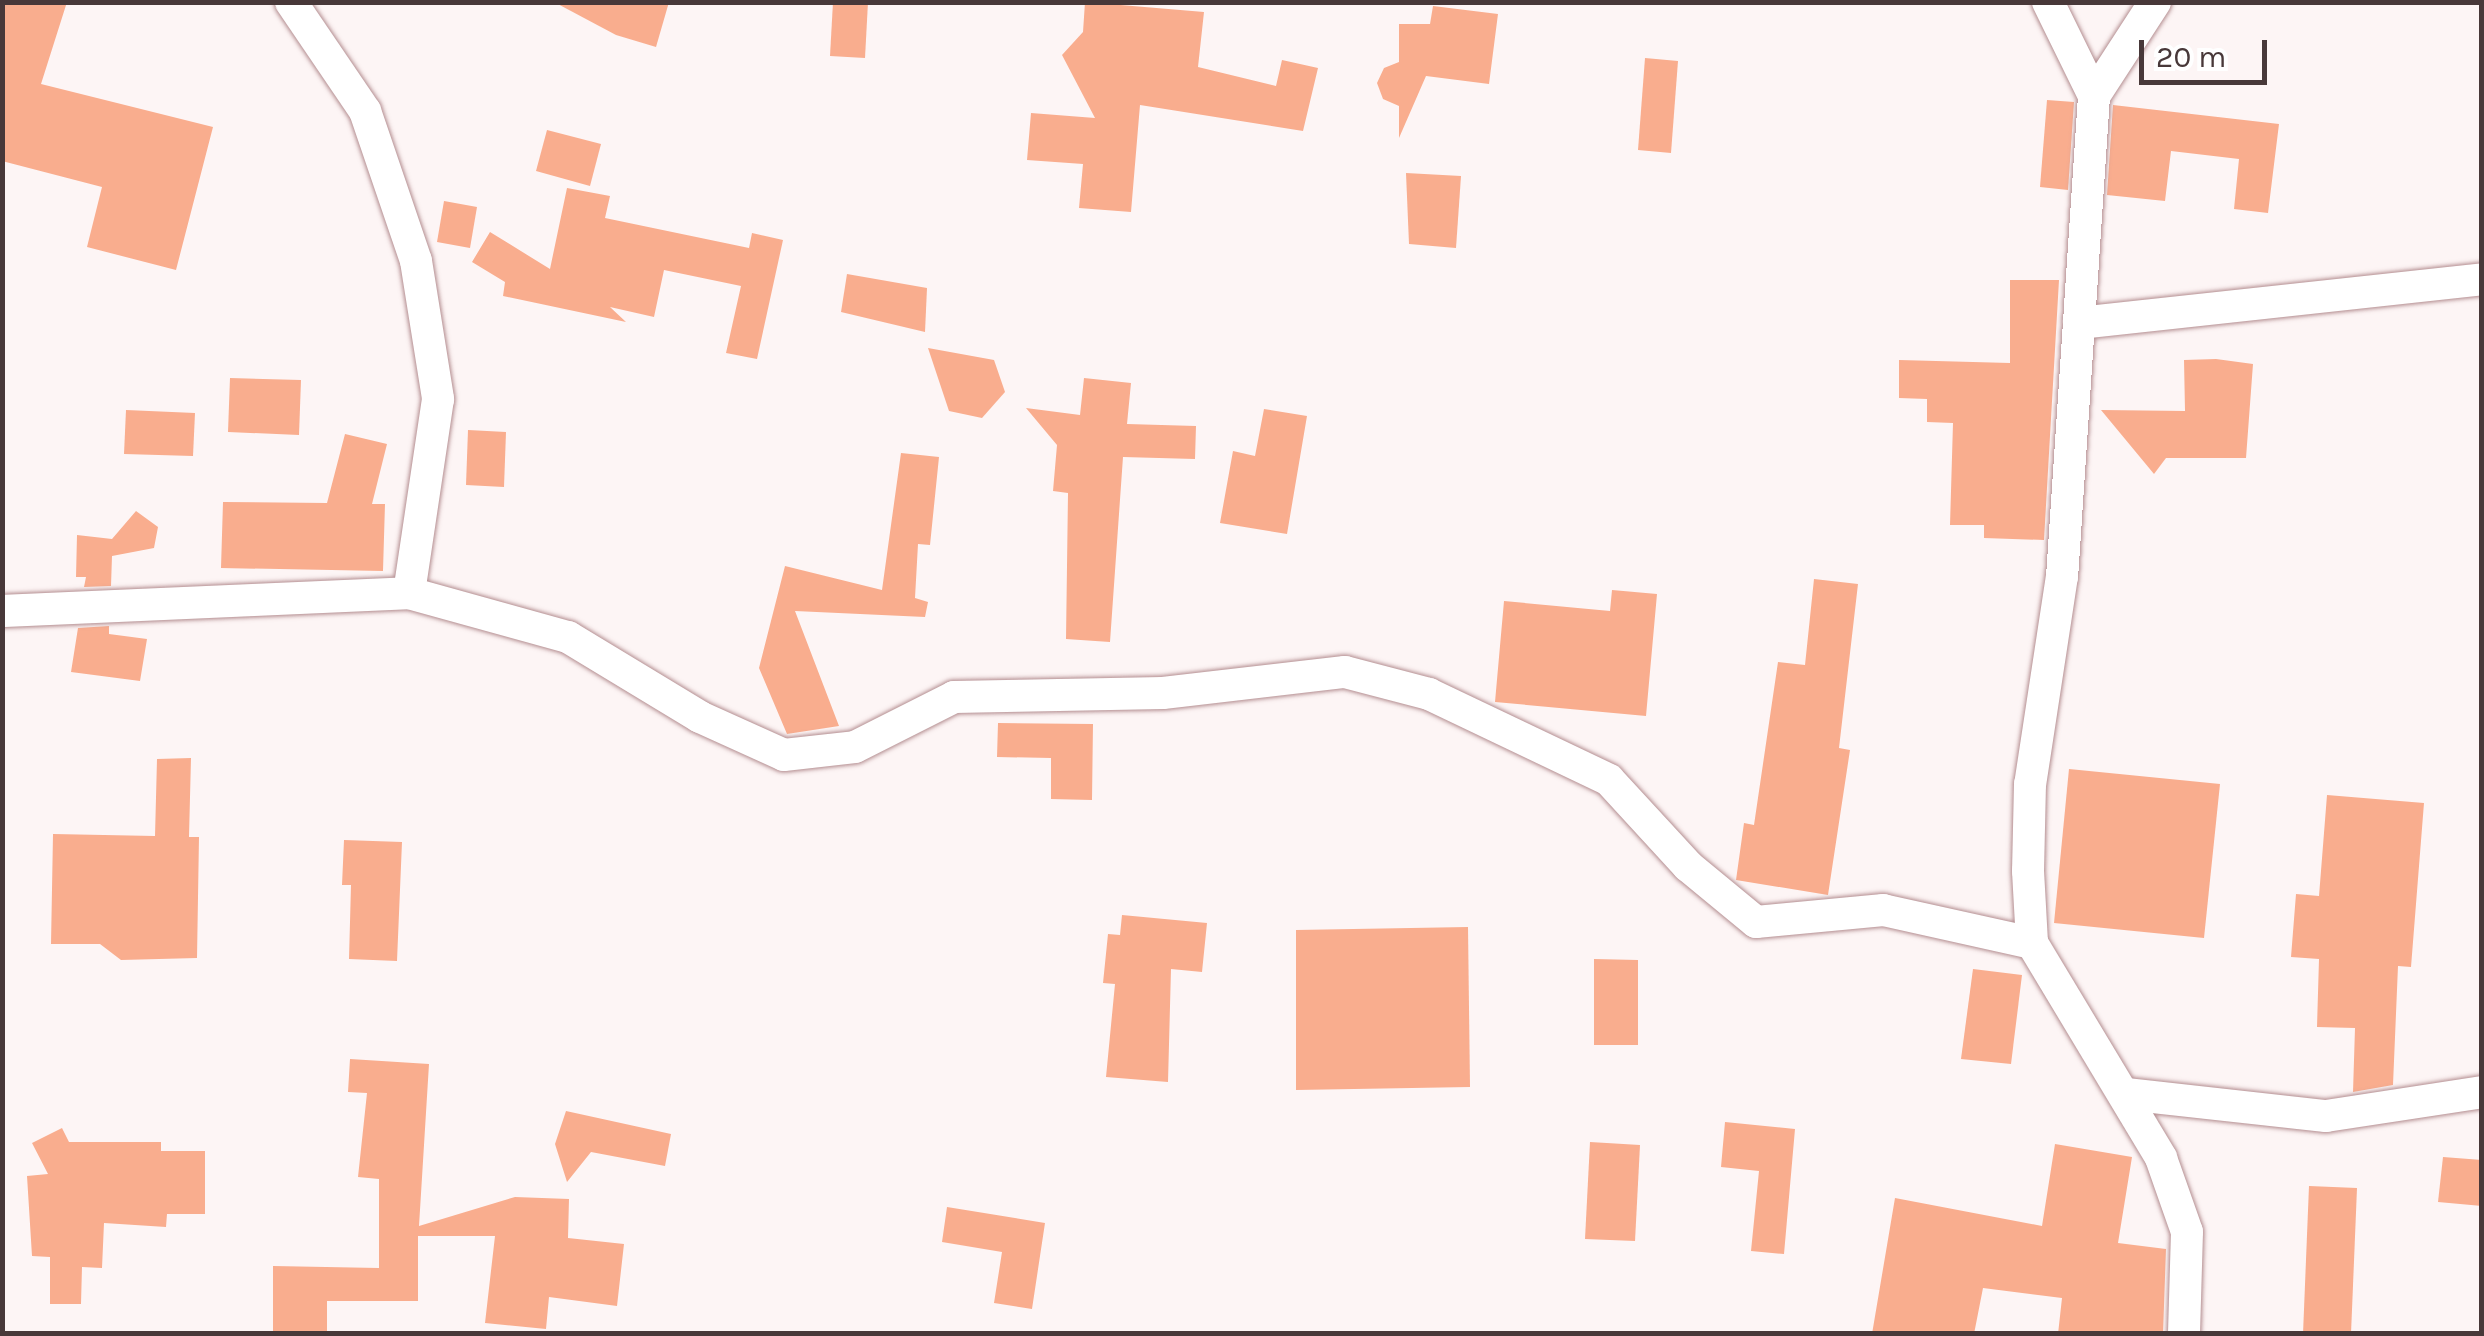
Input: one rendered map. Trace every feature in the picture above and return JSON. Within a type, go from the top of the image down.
[{"type":"street","points":[[291,2],[365,111],[416,261],[438,400],[408,593]]},
{"type":"street","points":[[2048,2],[2094,96]]},
{"type":"street","points":[[2155,2],[2094,96],[2062,576],[2030,784],[2032,943],[2161,1158],[2187,1232],[2184,1334]]},
{"type":"street","points":[[2079,323],[2482,279]]},
{"type":"street","points":[[2,611],[408,593],[568,637],[700,717],[784,755],[855,747],[954,697],[1163,692],[1345,672],[1429,694],[1609,780],[1688,866],[1756,922],[1884,910],[2032,943]]},
{"type":"street","points":[[2126,1094],[2326,1116],[2482,1092]]},
{"type":"building","points":[[2,2],[67,2],[41,84],[213,127],[176,270],[87,247],[102,187],[2,161]]},
{"type":"building","points":[[554,2],[669,2],[656,47],[616,35]]},
{"type":"building","points":[[833,2],[868,2],[865,58],[830,56]]},
{"type":"building","points":[[1085,2],[1204,12],[1198,67],[1276,86],[1282,60],[1318,68],[1303,131],[1140,105],[1131,212],[1079,208],[1083,164],[1027,160],[1031,113],[1095,118],[1062,55],[1083,32]]},
{"type":"building","points":[[1433,6],[1498,14],[1489,84],[1426,76],[1399,138],[1399,106],[1383,99],[1377,83],[1384,68],[1399,62],[1399,24],[1430,24]]},
{"type":"building","points":[[1645,58],[1678,61],[1671,153],[1638,150]]},
{"type":"building","points":[[2047,100],[2074,102],[2068,190],[2040,187]]},
{"type":"building","points":[[2113,105],[2279,124],[2268,213],[2234,209],[2239,159],[2171,151],[2165,201],[2107,195]]},
{"type":"building","points":[[547,130],[601,144],[590,186],[536,171]]},
{"type":"building","points":[[1406,173],[1461,176],[1456,248],[1409,244]]},
{"type":"building","points":[[567,188],[610,196],[605,218],[749,248],[752,233],[783,240],[757,359],[726,353],[741,286],[664,270],[654,317],[610,307],[626,322],[503,296],[505,282],[472,262],[490,232],[550,269]]},
{"type":"building","points":[[444,201],[477,207],[470,248],[437,242]]},
{"type":"building","points":[[847,274],[927,288],[925,332],[841,312]]},
{"type":"building","points":[[2010,280],[2059,280],[2044,540],[1984,538],[1984,525],[1950,525],[1953,423],[1927,422],[1927,399],[1899,398],[1899,360],[2010,363]]},
{"type":"building","points":[[928,348],[994,360],[1005,392],[982,418],[949,411]]},
{"type":"building","points":[[2184,360],[2253,364],[2246,458],[2166,458],[2154,474],[2101,410],[2185,411]]},
{"type":"building","points":[[230,378],[301,380],[299,435],[228,432]]},
{"type":"building","points":[[1084,378],[1131,383],[1127,424],[1196,426],[1195,459],[1123,457],[1110,642],[1066,639],[1068,493],[1053,491],[1057,445],[1026,408],[1080,415]]},
{"type":"building","points":[[1264,409],[1307,416],[1287,534],[1220,523],[1233,451],[1255,456]]},
{"type":"building","points":[[126,410],[195,413],[193,456],[124,454]]},
{"type":"building","points":[[468,430],[506,432],[504,487],[466,485]]},
{"type":"building","points":[[345,434],[387,444],[372,504],[385,504],[383,571],[221,568],[223,502],[327,503]]},
{"type":"building","points":[[901,453],[939,457],[930,545],[918,544],[915,598],[928,602],[925,617],[795,611],[839,726],[787,734],[759,668],[785,566],[882,590]]},
{"type":"building","points":[[136,511],[158,527],[154,548],[112,556],[111,586],[84,587],[86,577],[76,577],[77,535],[112,539]]},
{"type":"building","points":[[1814,579],[1858,584],[1839,748],[1850,750],[1828,895],[1736,880],[1744,823],[1754,825],[1778,662],[1805,665]]},
{"type":"building","points":[[1612,590],[1657,594],[1646,716],[1495,702],[1504,601],[1610,611]]},
{"type":"building","points":[[109,626],[109,634],[147,639],[140,681],[71,672],[78,628]]},
{"type":"building","points":[[998,723],[1093,724],[1092,800],[1051,799],[1051,758],[997,757]]},
{"type":"building","points":[[191,758],[189,837],[199,837],[197,958],[121,960],[100,944],[51,944],[53,834],[155,836],[157,759]]},
{"type":"building","points":[[2069,769],[2220,784],[2204,938],[2054,923]]},
{"type":"building","points":[[2327,795],[2424,803],[2411,967],[2398,966],[2393,1085],[2353,1092],[2355,1028],[2317,1027],[2319,959],[2291,957],[2296,894],[2319,896]]},
{"type":"building","points":[[344,840],[402,842],[397,961],[349,959],[351,885],[342,885]]},
{"type":"building","points":[[1122,915],[1207,923],[1202,972],[1171,969],[1168,1082],[1106,1077],[1115,984],[1103,983],[1108,934],[1120,935]]},
{"type":"building","points":[[1468,927],[1470,1087],[1296,1090],[1296,930]]},
{"type":"building","points":[[1594,959],[1638,960],[1638,1045],[1594,1045]]},
{"type":"building","points":[[1973,969],[2022,975],[2011,1064],[1961,1059]]},
{"type":"building","points":[[350,1059],[429,1064],[419,1226],[515,1197],[569,1199],[568,1238],[624,1244],[617,1306],[549,1297],[546,1329],[485,1323],[495,1236],[418,1236],[418,1301],[327,1301],[327,1334],[273,1334],[273,1266],[379,1268],[379,1179],[358,1177],[367,1093],[348,1092]]},
{"type":"building","points":[[566,1111],[671,1134],[665,1166],[591,1152],[567,1182],[555,1144]]},
{"type":"building","points":[[1725,1122],[1795,1129],[1784,1254],[1751,1251],[1759,1171],[1721,1167]]},
{"type":"building","points":[[62,1128],[69,1142],[161,1142],[161,1151],[205,1151],[205,1214],[167,1214],[166,1227],[104,1223],[102,1268],[82,1267],[81,1304],[50,1304],[50,1257],[32,1256],[27,1176],[48,1174],[32,1143]]},
{"type":"building","points":[[1590,1142],[1640,1145],[1635,1241],[1585,1239]]},
{"type":"building","points":[[2055,1144],[2132,1157],[2118,1243],[2166,1249],[2163,1334],[2058,1334],[2062,1298],[1983,1288],[1974,1334],[1872,1334],[1895,1198],[2042,1226]]},
{"type":"building","points":[[2443,1157],[2482,1160],[2482,1206],[2438,1202]]},
{"type":"building","points":[[2309,1186],[2357,1188],[2351,1334],[2303,1334]]},
{"type":"building","points":[[947,1207],[1045,1223],[1032,1309],[994,1303],[1002,1252],[942,1242]]}]
